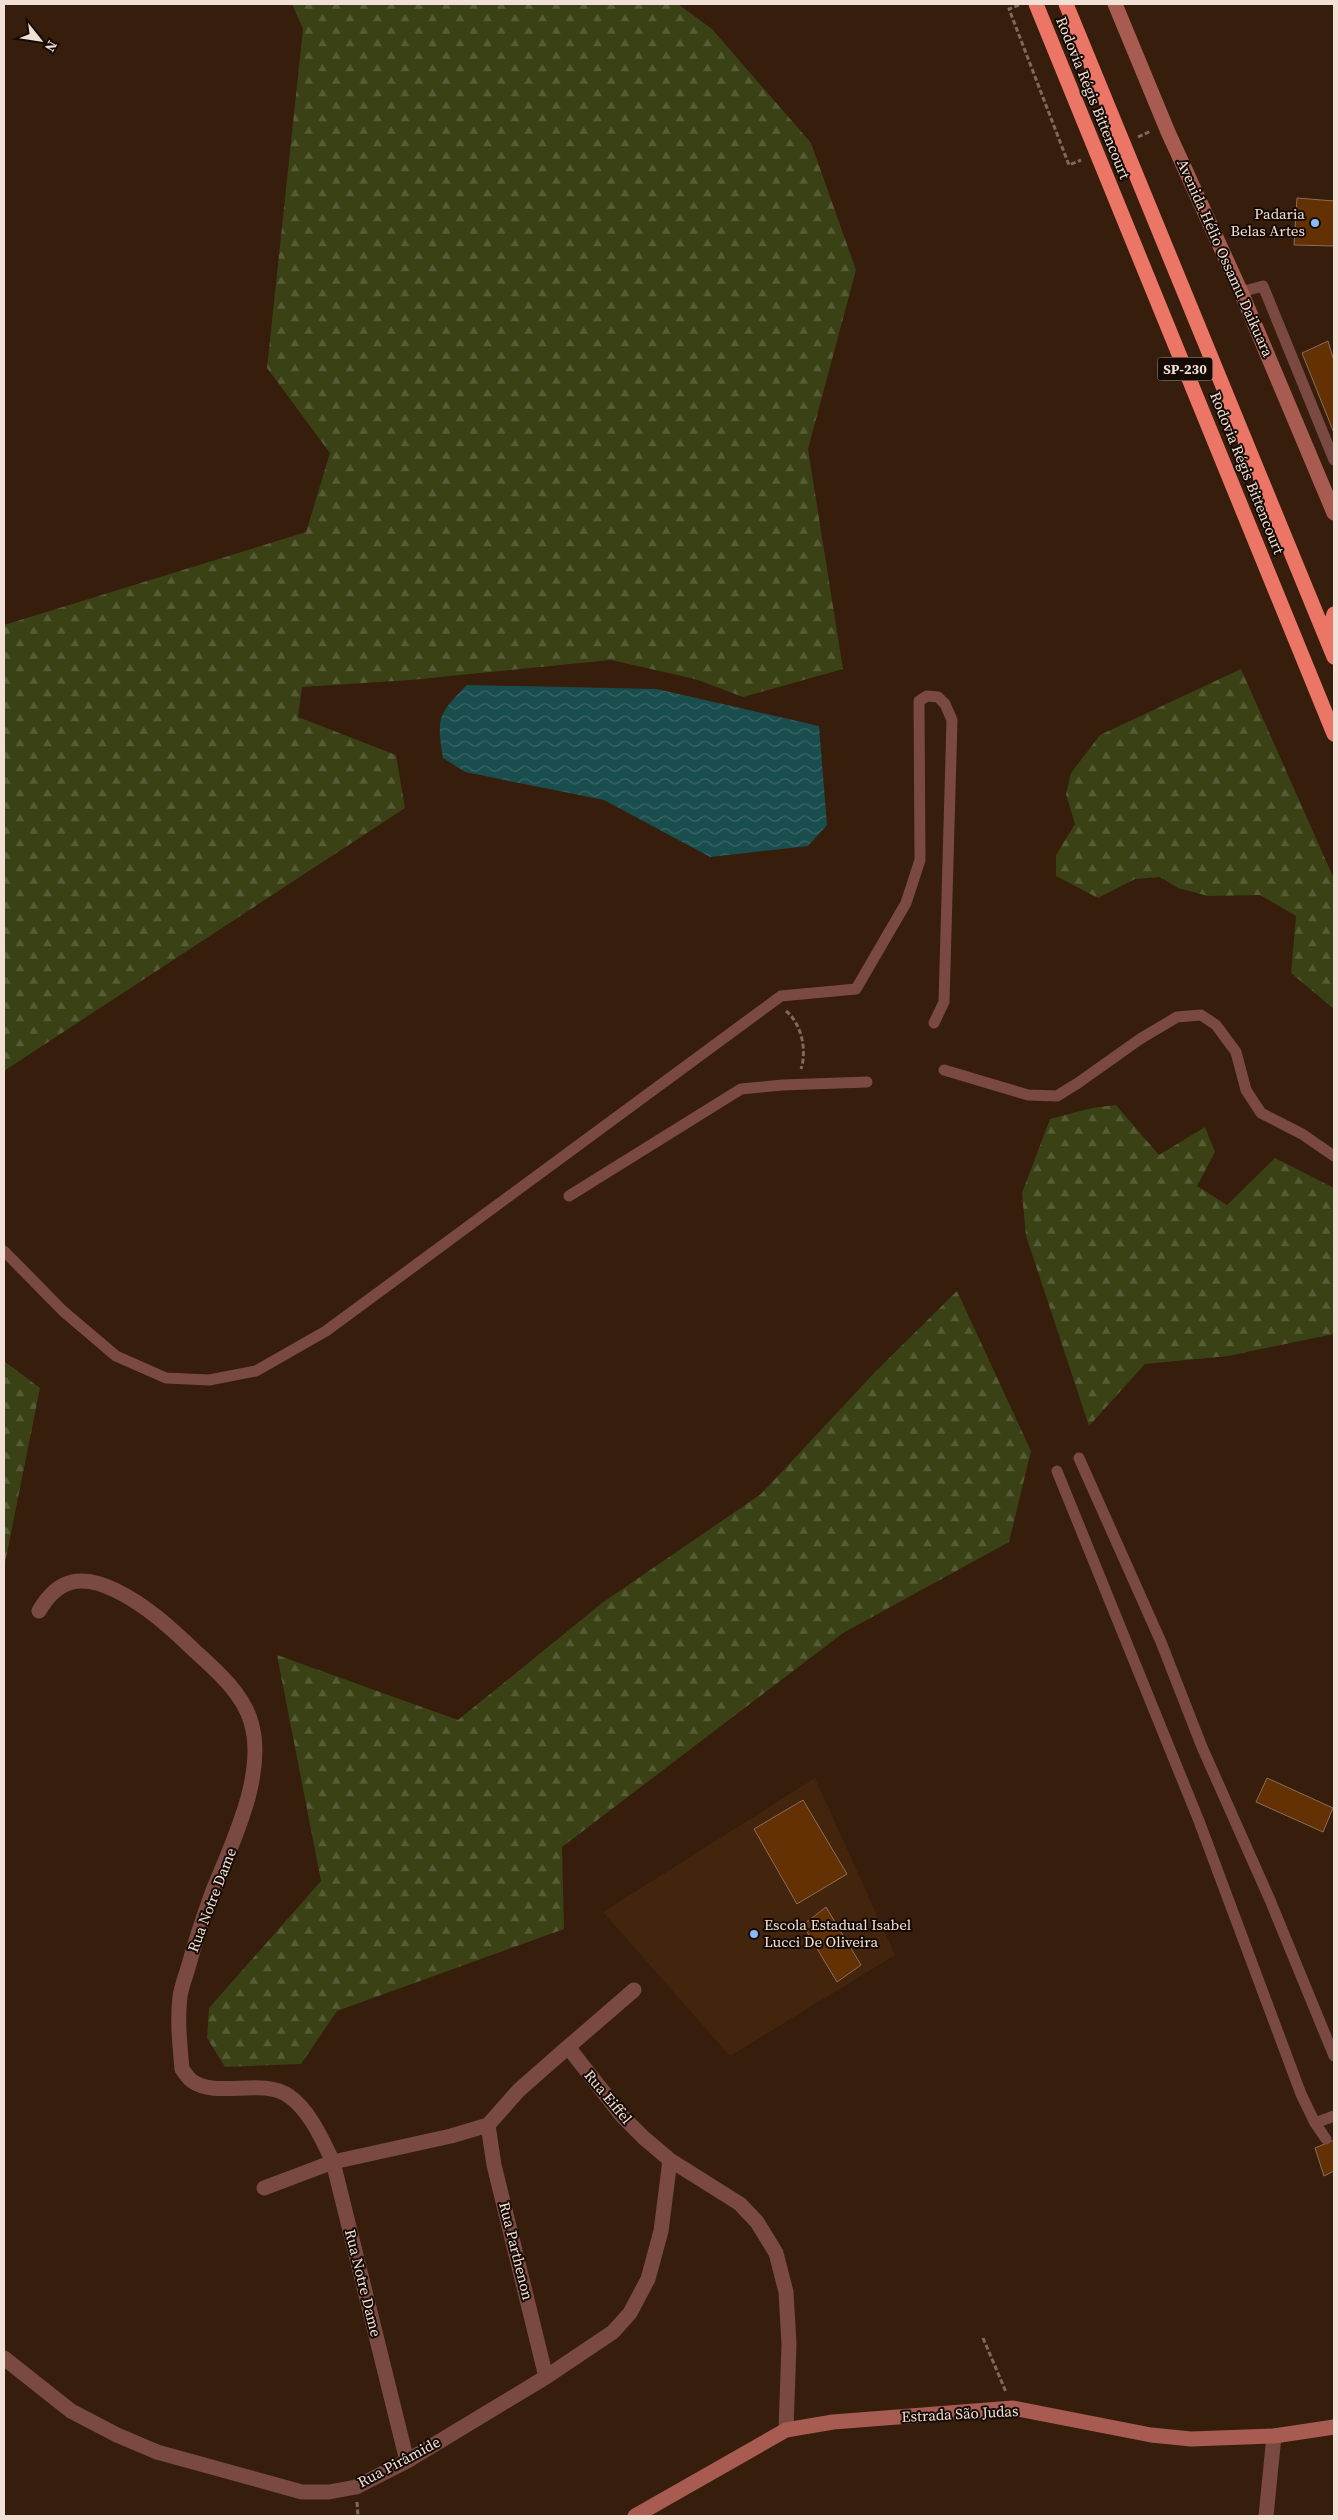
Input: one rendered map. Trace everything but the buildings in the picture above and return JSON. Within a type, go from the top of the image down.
[{"type":"highway","name":"Rodovia Régis Bittencourt","points":[[1036,4],[1334,734]]},
{"type":"highway","name":"Rodovia Régis Bittencourt","points":[[1066,4],[1334,657]]},
{"type":"highway","points":[[1327,638],[1334,614]]},
{"type":"main road","name":"Avenida Hélio Ossamu Daikuara","points":[[1115,4],[1168,132],[1241,292],[1334,513]]},
{"type":"main road","name":"Estrada São Judas","points":[[635,2516],[786,2430],[833,2422],[1012,2408],[1151,2435],[1191,2439],[1274,2436],[1334,2427]]},
{"type":"street","name":"Rua Notre Dame","points":[[39,1611],[47,1597],[62,1584],[81,1581],[99,1583],[131,1598],[171,1628],[220,1674],[236,1693],[251,1722],[256,1752],[250,1786],[235,1840],[198,1930],[180,1997],[182,2069],[192,2081],[211,2088],[276,2090],[288,2096],[305,2112],[333,2162],[407,2461]]},
{"type":"street","points":[[264,2188],[333,2162],[452,2136],[488,2125],[519,2090],[634,1990]]},
{"type":"street","name":"Rua Eiffel","points":[[568,2047],[623,2117],[670,2160],[740,2204],[757,2222],[776,2253],[786,2292],[789,2344],[786,2430]]},
{"type":"street","name":"Rua Parthenon","points":[[488,2125],[494,2165],[546,2377]]},
{"type":"street","name":"Rua Pirâmide","points":[[4,2358],[70,2411],[156,2452],[262,2483],[302,2492],[329,2492],[356,2487],[407,2461],[546,2377],[613,2332],[630,2313],[648,2279],[661,2232],[670,2160]]},
{"type":"street","points":[[1266,2516],[1274,2436]]},
{"type":"lane","points":[[1241,292],[1263,286],[1334,460]]},
{"type":"lane","points":[[4,1251],[63,1312],[116,1356],[166,1378],[209,1380],[256,1370],[326,1331],[780,996],[856,989],[906,903],[920,860],[919,701],[927,696],[938,697],[945,704],[952,720],[944,1002],[934,1023]]},
{"type":"lane","points":[[944,1070],[1028,1095],[1057,1096],[1078,1084],[1140,1038],[1177,1017],[1202,1016],[1216,1025],[1236,1052],[1246,1090],[1262,1114],[1302,1134],[1334,1156]]},
{"type":"lane","points":[[570,1196],[740,1089],[796,1084],[867,1082]]},
{"type":"lane","points":[[1079,1458],[1161,1642],[1202,1747],[1270,1900],[1334,2056]]},
{"type":"lane","points":[[1057,1471],[1199,1822],[1301,2094],[1315,2123],[1326,2139]]},
{"type":"lane","points":[[1315,2123],[1334,2116]]},
{"type":"path","points":[[1022,4],[1009,9],[1069,165]]},
{"type":"path","points":[[773,1001],[792,1016],[801,1035],[804,1058],[796,1084]]},
{"type":"path","points":[[984,2338],[1012,2408]]},
{"type":"shaded area","name":"Escola Estadual Isabel Lucci De Oliveira","points":[[815,1778],[895,1955],[730,2056],[603,1912]]},
{"type":"green space","points":[[292,4],[678,4],[712,29],[811,143],[856,270],[808,449],[843,669],[743,697],[695,679],[611,660],[411,680],[302,687],[298,717],[396,755],[405,808],[4,1071],[4,625],[306,532],[330,453],[267,368],[303,29]]},
{"type":"green space","points":[[1241,669],[1334,879],[1334,1009],[1291,973],[1296,916],[1260,895],[1208,896],[1178,888],[1160,877],[1135,879],[1098,898],[1056,876],[1056,855],[1075,824],[1066,794],[1071,773],[1100,735]]},
{"type":"green space","points":[[1116,1105],[1159,1155],[1205,1127],[1215,1152],[1197,1186],[1227,1205],[1275,1158],[1334,1188],[1334,1334],[1228,1356],[1145,1364],[1089,1426],[1026,1236],[1022,1193],[1050,1119],[1092,1108]]},
{"type":"green space","points":[[957,1291],[1031,1451],[1009,1542],[843,1633],[562,1847],[564,1929],[337,2011],[301,2064],[225,2067],[207,2038],[209,2008],[321,1881],[277,1655],[458,1720],[602,1603],[761,1494],[877,1370]]},
{"type":"green space","points":[[4,1361],[40,1388],[4,1568]]},
{"type":"water","points":[[467,685],[657,689],[819,726],[827,825],[808,846],[710,857],[604,800],[465,772],[443,758],[440,724],[450,702]]},
{"type":"place","name":"Padaria Belas Artes","points":[[1315,223]]},
{"type":"place","name":"Escola Estadual Isabel Lucci De Oliveira","points":[[754,1934]]}]
